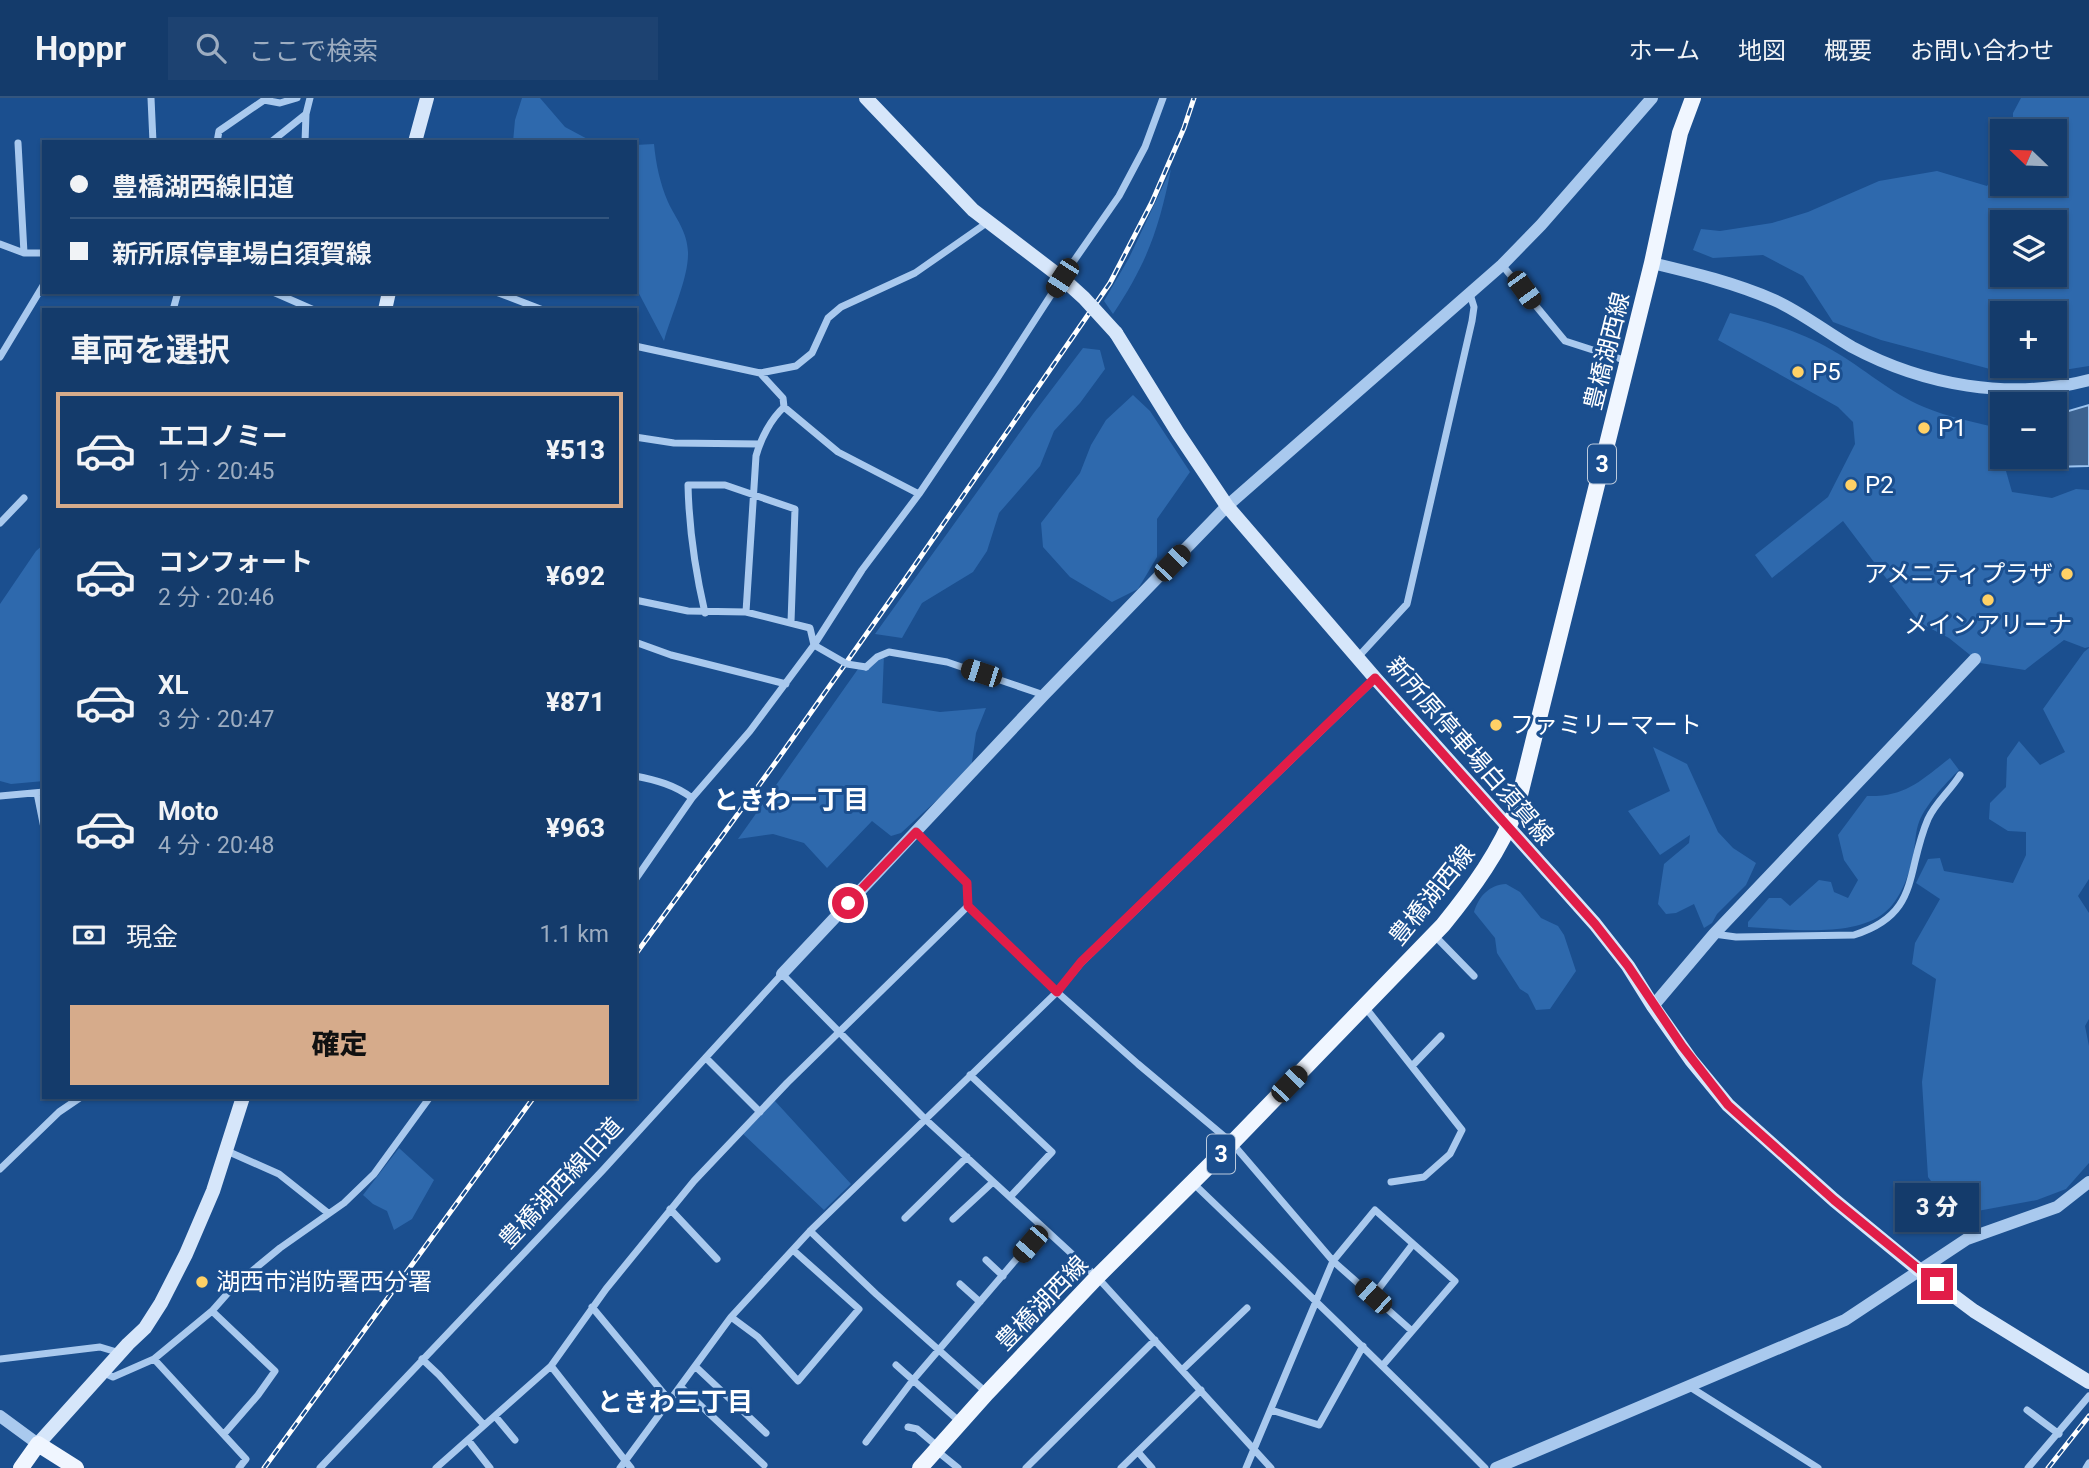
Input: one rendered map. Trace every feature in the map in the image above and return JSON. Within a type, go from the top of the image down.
[{"type":"main road","points":[[416,140],[427,98]]},
{"type":"main road","name":"新所原停車場白須賀線","points":[[866,98],[973,210],[1062,278],[1116,333],[1227,506],[1375,678],[1595,924],[1728,1105],[1834,1200],[1919,1270],[1974,1311],[2089,1382]]},
{"type":"main road","name":"豊橋湖西線","points":[[920,1468],[1097,1277],[1232,1143],[1433,934],[1473,888],[1508,829],[1517,807],[1628,361],[1680,133],[1693,98]]},
{"type":"main road","points":[[21,1468],[37,1444],[101,1372],[145,1328],[161,1303],[186,1254],[227,1151],[242,1099]]},
{"type":"main road","points":[[37,1444],[76,1468]]},
{"type":"street","points":[[151,98],[153,140]]},
{"type":"street","points":[[217,140],[219,131],[266,99],[274,103],[298,98],[309,99],[305,140]]},
{"type":"street","points":[[637,877],[692,798],[786,684],[862,570],[919,494],[1119,196],[1144,147],[1163,98]]},
{"type":"street","name":"豊橋湖西線旧道","points":[[320,1468],[1044,695],[1227,506],[1502,265],[1541,225],[1652,98]]},
{"type":"street","points":[[274,140],[306,114]]},
{"type":"street","points":[[18,143],[24,253]]},
{"type":"street","points":[[637,346],[760,373],[796,366],[812,353],[828,318],[841,307],[915,273],[988,222]]},
{"type":"street","points":[[0,244],[24,253],[42,253]]},
{"type":"street","points":[[1652,262],[1720,279],[1776,301],[1852,347],[1887,364],[1946,383],[2014,390],[2066,386],[2089,380]]},
{"type":"street","points":[[1502,265],[1565,341],[1628,361]]},
{"type":"street","points":[[0,357],[42,287]]},
{"type":"street","points":[[278,294],[309,308]]},
{"type":"street","points":[[501,294],[538,308]]},
{"type":"street","points":[[1358,657],[1407,604],[1472,321],[1474,307],[1470,294]]},
{"type":"street","points":[[760,373],[783,398],[784,407],[838,452],[919,494]]},
{"type":"street","points":[[746,612],[756,456],[759,444],[784,407]]},
{"type":"street","points":[[637,437],[674,443],[759,444]]},
{"type":"street","points":[[705,613],[694,568],[688,522],[688,485],[726,485],[795,509],[791,622]]},
{"type":"street","points":[[0,523],[24,498]]},
{"type":"street","points":[[637,600],[705,613],[746,612],[772,620],[791,622],[810,628],[814,645],[847,664],[866,667],[877,657],[889,652],[947,662],[1044,695]]},
{"type":"street","points":[[637,643],[671,655],[786,684]]},
{"type":"street","points":[[1653,1006],[1714,934],[1975,659]]},
{"type":"street","points":[[551,1366],[591,1415],[625,1466],[731,1317],[810,1231],[1057,992],[1081,962],[1375,678]]},
{"type":"street","points":[[1714,934],[1736,937],[1854,935],[1871,930],[1886,921],[1900,908],[1910,886],[1921,836],[1930,815],[1960,775]]},
{"type":"street","points":[[637,776],[681,789],[692,798]]},
{"type":"street","points":[[0,796],[40,792],[42,810]]},
{"type":"street","points":[[916,832],[967,883],[968,906],[1057,992],[1232,1143],[1333,1261],[1412,1331]]},
{"type":"street","points":[[437,1468],[551,1366],[592,1307],[670,1209],[760,1112],[968,906]]},
{"type":"street","points":[[1433,934],[1474,976]]},
{"type":"street","points":[[782,974],[924,1118],[1097,1277],[1271,1468]]},
{"type":"street","points":[[1364,1006],[1462,1130],[1450,1154],[1423,1177],[1391,1182]]},
{"type":"street","points":[[1412,1066],[1441,1036]]},
{"type":"street","points":[[706,1058],[760,1112]]},
{"type":"street","points":[[970,1075],[1052,1152],[1010,1197]]},
{"type":"street","points":[[0,1169],[59,1112],[78,1099]]},
{"type":"street","points":[[101,1372],[113,1377],[154,1359],[212,1311],[253,1270],[344,1203],[374,1174],[429,1099]]},
{"type":"street","points":[[227,1151],[279,1174],[328,1213]]},
{"type":"street","points":[[905,1218],[967,1157]]},
{"type":"street","points":[[953,1219],[993,1182]]},
{"type":"street","points":[[1192,1182],[1383,1365],[1485,1468]]},
{"type":"street","points":[[1496,1468],[1845,1320],[1967,1239],[2057,1207],[2089,1182]]},
{"type":"street","points":[[670,1209],[717,1259]]},
{"type":"street","points":[[1247,1468],[1333,1261],[1375,1210],[1455,1281],[1383,1365]]},
{"type":"street","points":[[866,1442],[913,1380],[1043,1228]]},
{"type":"street","points":[[810,1231],[938,1351],[987,1393]]},
{"type":"street","points":[[1373,1296],[1413,1244]]},
{"type":"street","points":[[731,1317],[758,1337],[798,1381],[859,1309],[793,1250]]},
{"type":"street","points":[[986,1260],[1003,1276]]},
{"type":"street","points":[[960,1284],[980,1302]]},
{"type":"street","points":[[592,1307],[670,1401]]},
{"type":"street","points":[[1182,1370],[1247,1308]]},
{"type":"street","points":[[212,1311],[275,1371],[224,1434]]},
{"type":"street","points":[[1026,1468],[1155,1340]]},
{"type":"street","points":[[1271,1410],[1319,1425],[1363,1346]]},
{"type":"street","points":[[0,1359],[100,1347],[120,1353]]},
{"type":"street","points":[[154,1359],[246,1460],[239,1468]]},
{"type":"street","points":[[422,1359],[484,1425]]},
{"type":"street","points":[[896,1365],[960,1422]]},
{"type":"street","points":[[696,1367],[766,1433]]},
{"type":"street","points":[[681,1387],[764,1465]]},
{"type":"street","points":[[1690,1387],[1818,1468]]},
{"type":"street","points":[[1121,1468],[1201,1391]]},
{"type":"street","points":[[2028,1468],[2089,1396]]},
{"type":"street","points":[[2027,1410],[2059,1434]]},
{"type":"street","points":[[0,1416],[37,1444]]},
{"type":"street","points":[[495,1416],[515,1440]]},
{"type":"street","points":[[908,1427],[917,1429],[958,1468]]},
{"type":"street","points":[[468,1440],[490,1468]]},
{"type":"street","points":[[1138,1452],[1152,1468]]},
{"type":"street","points":[[2085,1468],[2089,1464]]},
{"type":"shaded area","points":[[522,98],[540,98],[565,127],[589,140],[513,140],[515,120]]},
{"type":"shaded area","points":[[2021,98],[2089,98],[2089,366],[2067,370],[2067,301],[1990,301],[1990,369],[1881,340],[1833,322],[1803,276],[1763,255],[1713,258],[1693,250],[1701,229],[1720,231],[1772,223],[1808,212],[1879,181],[1937,171],[1987,186],[1990,182],[1990,196],[2067,196],[2067,119],[2013,119],[2013,113]]},
{"type":"shaded area","points":[[654,144],[663,188],[683,231],[688,252],[683,284],[664,341],[637,290],[637,145]]},
{"type":"shaded area","points":[[1171,169],[1162,210],[1150,245],[1135,278],[1113,314],[1104,301],[1129,258]]},
{"type":"shaded area","points":[[1730,313],[1808,337],[1844,357],[1900,395],[1924,407],[1990,426],[1990,469],[2005,469],[2012,492],[2052,498],[2076,489],[2089,490],[2089,647],[2064,640],[2025,670],[1980,663],[1949,638],[1920,623],[1843,521],[1772,578],[1755,555],[1828,497],[1855,444],[1853,422],[1838,407],[1718,340]]},
{"type":"shaded area","points":[[1083,348],[1100,350],[1105,369],[1080,403],[1054,431],[1040,466],[999,513],[987,551],[973,572],[922,603],[902,638],[875,634],[1033,414]]},
{"type":"shaded area","points":[[1133,395],[1150,411],[1190,472],[1157,519],[1157,557],[1138,589],[1112,602],[1070,577],[1043,547],[1041,523],[1080,473],[1091,445],[1106,420]]},
{"type":"shaded area","points":[[2089,405],[2089,466],[2067,467],[2067,411]]},
{"type":"shaded area","points":[[42,546],[42,781],[11,784],[0,781],[0,604]]},
{"type":"shaded area","points":[[2089,648],[2089,879],[2078,896],[2089,913],[2089,1019],[2085,1026],[2089,1046],[2089,1163],[2066,1189],[2037,1200],[1956,1215],[1928,1177],[1922,1082],[1936,979],[1912,964],[1915,943],[1940,899],[1916,883],[1928,859],[1940,858],[1944,871],[2013,883],[2026,855],[2026,832],[2008,831],[1989,819],[1990,803],[2006,787],[2007,758],[2019,741],[2040,765],[2065,752],[2043,709]]},
{"type":"shaded area","points":[[884,655],[882,703],[940,712],[986,708],[976,733],[971,769],[901,833],[891,836],[872,821],[827,868],[804,843],[773,834],[738,839],[858,669]]},
{"type":"shaded area","points":[[1653,747],[1687,764],[1718,832],[1733,848],[1756,863],[1746,885],[1717,914],[1712,923],[1704,928],[1694,904],[1676,913],[1666,914],[1658,904],[1664,864],[1689,843],[1690,835],[1660,855],[1628,811],[1670,791]]},
{"type":"shaded area","points":[[1950,758],[1959,770],[1921,818],[1906,879],[1890,908],[1871,921],[1838,929],[1748,927],[1748,922],[1769,898],[1781,898],[1790,906],[1819,880],[1831,882],[1834,892],[1848,898],[1858,880],[1844,860],[1838,835],[1867,796],[1892,794],[1912,786]]},
{"type":"shaded area","points":[[1506,884],[1520,892],[1541,918],[1558,926],[1564,935],[1576,971],[1550,1009],[1536,1010],[1528,994],[1520,989],[1497,953],[1495,938],[1474,912],[1485,892]]},
{"type":"shaded area","points":[[774,1100],[851,1184],[824,1210],[742,1133]]},
{"type":"shaded area","points":[[399,1148],[434,1180],[412,1219],[394,1230],[387,1211],[363,1195]]},
{"type":"railway","points":[[637,952],[906,578],[1110,283],[1152,202],[1194,98]]},
{"type":"railway","points":[[264,1468],[533,1099]]},
{"type":"railway","points":[[2048,1468],[2089,1416]]},
{"type":"place","name":"P5","points":[[1798,372]]},
{"type":"place","name":"P1","points":[[1924,428]]},
{"type":"place","name":"P2","points":[[1851,485]]},
{"type":"place","name":"アメニティプラザ","points":[[2067,574]]},
{"type":"place","name":"メインアリーナ","points":[[1988,600]]},
{"type":"place","name":"ファミリーマート","points":[[1496,725]]},
{"type":"place","name":"湖西市消防署西分署","points":[[202,1282]]},
{"type":"district","name":"ときわ一丁目","points":[[791,800]]},
{"type":"district","name":"ときわ三丁目","points":[[675,1402]]},
{"type":"route","points":[[848,903],[916,832],[967,883],[968,906],[1057,992],[1081,962],[1375,678],[1595,924],[1628,966],[1682,1046],[1728,1105],[1834,1200],[1937,1284]]}]
